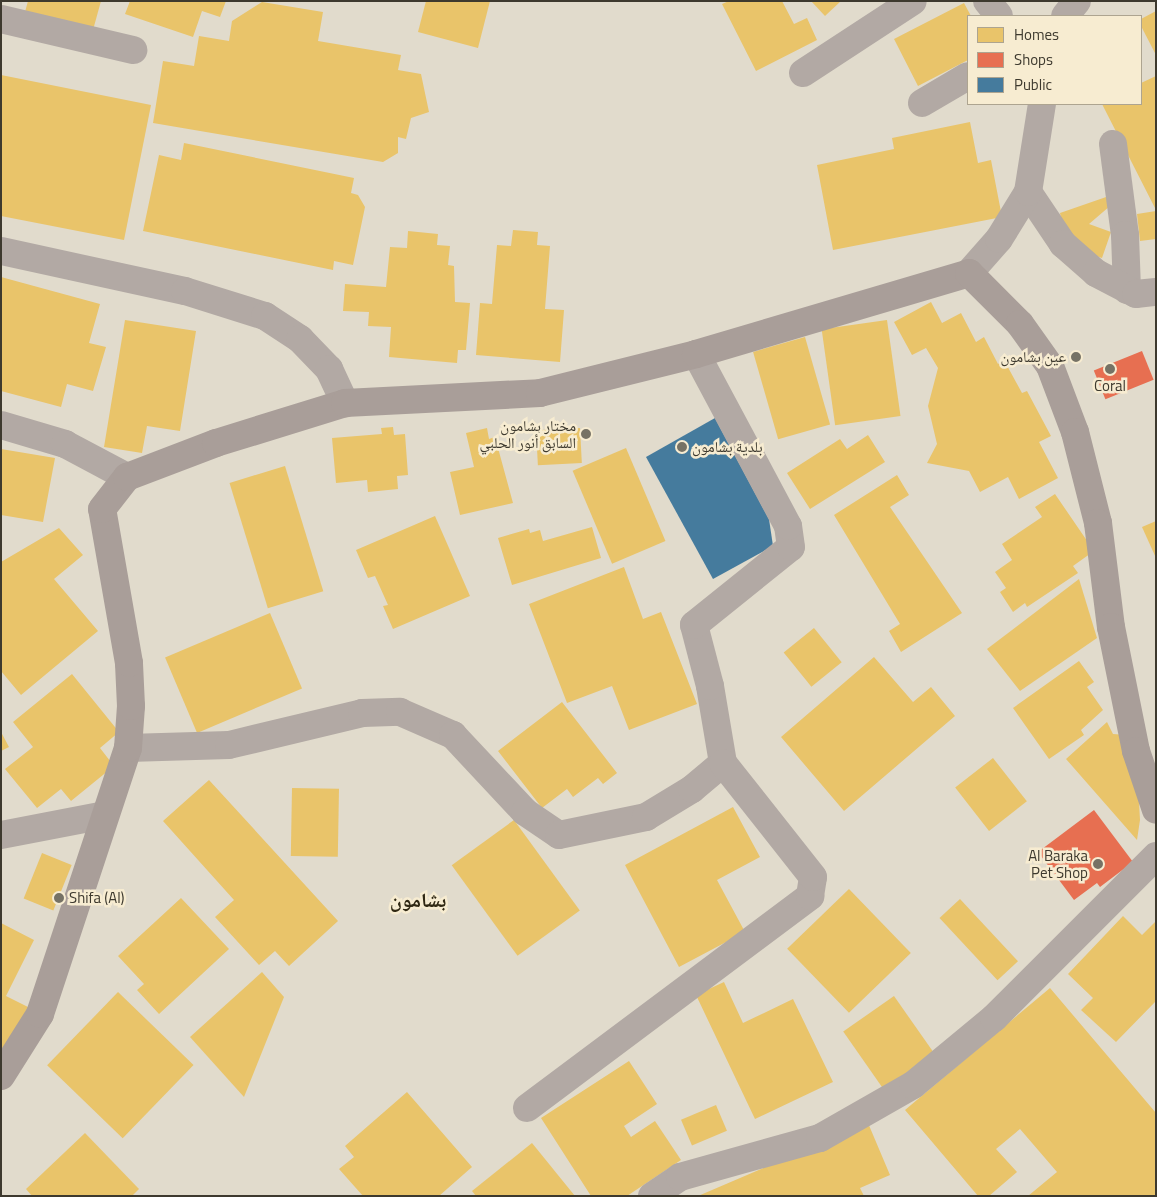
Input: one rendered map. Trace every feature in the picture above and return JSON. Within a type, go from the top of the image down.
[{"type":"main road","points":[[1,1076],[40,1014],[67,939],[128,748],[131,706],[129,663],[102,509],[126,477],[216,443],[345,403],[540,393],[696,354],[969,273],[1020,324],[1050,366],[1075,432],[1098,522],[1112,627],[1136,751],[1156,810]]},
{"type":"street","points":[[803,73],[913,1]]},
{"type":"street","points":[[987,1],[997,15]]},
{"type":"street","points":[[1065,15],[1077,1]]},
{"type":"street","points":[[1,19],[133,50]]},
{"type":"street","points":[[922,103],[967,77]]},
{"type":"street","points":[[969,273],[999,239],[1028,192],[1042,105]]},
{"type":"street","points":[[1113,144],[1124,235],[1127,290]]},
{"type":"street","points":[[1028,192],[1063,244],[1096,273],[1136,294],[1156,292]]},
{"type":"street","points":[[1,251],[185,291],[265,316],[300,339],[329,369],[345,403]]},
{"type":"street","points":[[528,1108],[810,896],[813,877],[724,763],[710,686],[694,625],[791,547],[788,526],[696,354]]},
{"type":"street","points":[[1,426],[65,444],[126,477]]},
{"type":"street","points":[[128,748],[230,745],[362,713],[400,712],[453,734],[525,812],[559,835],[646,817],[692,789],[724,763]]},
{"type":"street","points":[[1,835],[106,815]]},
{"type":"street","points":[[652,1196],[680,1177],[820,1138],[913,1086],[994,1018],[1156,856]]},
{"type":"building: Homes","points":[[28,1],[101,1],[93,30],[25,12]]},
{"type":"building: Homes","points":[[130,1],[226,1],[220,17],[202,11],[193,37],[125,14]]},
{"type":"building: Homes","points":[[426,1],[490,1],[478,48],[418,32]]},
{"type":"building: Homes","points":[[729,1],[782,1],[794,24],[807,18],[817,40],[756,71],[722,4]]},
{"type":"building: Homes","points":[[811,1],[841,1],[825,16]]},
{"type":"building: Homes","points":[[262,2],[323,12],[318,41],[401,55],[398,70],[421,74],[429,112],[411,118],[406,139],[398,137],[398,153],[383,162],[153,123],[163,61],[194,66],[199,36],[229,41],[232,21]]},
{"type":"building: Homes","points":[[964,3],[970,15],[967,15],[967,61],[918,86],[894,39]]},
{"type":"building: Homes","points":[[1156,11],[1156,55],[1142,28],[1142,18]]},
{"type":"building: Homes","points":[[1,75],[151,105],[124,240],[1,216]]},
{"type":"building: Homes","points":[[1156,76],[1156,210],[1103,105],[1142,105],[1142,83]]},
{"type":"building: Homes","points":[[970,122],[978,163],[991,160],[1002,217],[833,250],[817,165],[894,149],[892,138]]},
{"type":"building: Homes","points":[[184,143],[354,178],[351,193],[358,195],[365,207],[353,265],[334,261],[333,270],[143,231],[159,155],[181,160]]},
{"type":"building: Homes","points":[[1109,196],[1110,206],[1089,224],[1111,232],[1102,258],[1087,253],[1064,231],[1060,213]]},
{"type":"building: Homes","points":[[1156,211],[1156,239],[1140,241],[1137,214]]},
{"type":"building: Homes","points":[[513,230],[538,232],[537,245],[550,246],[545,309],[564,310],[560,362],[476,355],[480,303],[492,304],[497,245],[511,246]]},
{"type":"building: Homes","points":[[408,231],[438,234],[437,245],[450,246],[448,265],[454,266],[455,302],[470,303],[466,350],[458,350],[457,363],[389,357],[391,327],[368,326],[369,312],[343,311],[345,284],[386,287],[390,247],[407,248]]},
{"type":"building: Homes","points":[[1,277],[100,304],[89,343],[106,347],[93,391],[67,384],[61,407],[1,391]]},
{"type":"building: Homes","points":[[931,302],[942,323],[961,313],[976,342],[984,337],[998,364],[1004,360],[1022,393],[1027,391],[1051,436],[1039,442],[1058,478],[1019,499],[1008,477],[980,492],[969,471],[927,463],[937,444],[928,406],[938,368],[926,348],[912,355],[894,322]]},
{"type":"building: Homes","points":[[125,320],[196,331],[180,431],[147,426],[142,453],[104,447]]},
{"type":"building: Homes","points":[[887,320],[900,416],[835,425],[822,329]]},
{"type":"building: Homes","points":[[805,337],[830,424],[778,439],[753,352]]},
{"type":"building: Homes","points":[[393,427],[394,435],[405,434],[408,475],[397,476],[398,489],[368,492],[367,480],[336,483],[332,438],[382,434],[381,428]]},
{"type":"building: Homes","points":[[487,428],[489,439],[495,437],[513,503],[460,515],[450,472],[474,467],[466,433]]},
{"type":"building: Homes","points":[[580,428],[582,463],[538,465],[536,430]]},
{"type":"building: Homes","points":[[868,435],[885,462],[810,509],[787,473],[840,439],[847,449]]},
{"type":"building: Homes","points":[[626,448],[665,541],[612,564],[573,471]]},
{"type":"building: Homes","points":[[1,449],[55,458],[43,522],[1,515]]},
{"type":"building: Homes","points":[[285,466],[323,591],[268,608],[230,483]]},
{"type":"building: Homes","points":[[897,475],[909,495],[890,507],[962,613],[901,652],[889,631],[900,624],[834,515]]},
{"type":"building: Homes","points":[[1055,494],[1094,551],[1073,566],[1078,573],[1027,607],[1025,603],[1013,612],[1000,592],[1006,588],[995,572],[1012,560],[1002,544],[1042,517],[1035,507]]},
{"type":"building: Homes","points":[[435,516],[470,596],[393,629],[383,606],[388,605],[375,576],[368,578],[356,550]]},
{"type":"building: Homes","points":[[1156,521],[1156,558],[1142,527]]},
{"type":"building: Homes","points":[[592,527],[601,558],[512,585],[498,538],[529,529],[530,533],[540,530],[543,541]]},
{"type":"building: Homes","points":[[59,528],[83,555],[54,579],[98,631],[21,695],[1,671],[1,562]]},
{"type":"building: Homes","points":[[624,567],[643,619],[661,612],[697,704],[629,730],[612,686],[567,703],[529,604]]},
{"type":"building: Homes","points":[[1079,579],[1097,638],[1020,691],[987,649]]},
{"type":"building: Homes","points":[[270,613],[302,688],[197,733],[165,658]]},
{"type":"building: Homes","points":[[814,628],[842,662],[811,687],[784,653]]},
{"type":"building: Homes","points":[[874,657],[913,702],[931,687],[955,716],[844,811],[781,737]]},
{"type":"building: Homes","points":[[1079,661],[1094,682],[1087,687],[1103,710],[1081,730],[1084,735],[1049,759],[1013,708]]},
{"type":"building: Homes","points":[[72,674],[119,732],[100,748],[114,766],[71,801],[61,789],[37,808],[5,769],[33,747],[13,722]]},
{"type":"building: Homes","points":[[562,702],[617,773],[603,784],[598,778],[573,797],[567,789],[542,808],[498,751]]},
{"type":"building: Homes","points":[[1107,722],[1113,734],[1126,735],[1138,784],[1140,820],[1137,840],[1066,759]]},
{"type":"building: Homes","points":[[1,732],[9,747],[1,751]]},
{"type":"building: Homes","points":[[993,758],[1027,801],[989,831],[955,788]]},
{"type":"building: Homes","points":[[209,780],[338,921],[289,966],[275,951],[259,965],[215,917],[234,900],[163,821]]},
{"type":"building: Homes","points":[[292,788],[339,789],[338,857],[291,856]]},
{"type":"building: Homes","points":[[733,807],[760,857],[717,880],[745,932],[679,967],[625,865]]},
{"type":"building: Homes","points":[[514,820],[580,911],[518,956],[452,865]]},
{"type":"building: Homes","points":[[42,853],[72,865],[53,910],[24,898]]},
{"type":"building: Homes","points":[[849,889],[911,953],[849,1013],[787,949]]},
{"type":"building: Homes","points":[[181,898],[229,949],[159,1014],[137,990],[144,984],[118,956]]},
{"type":"building: Homes","points":[[960,899],[1018,961],[997,980],[940,918]]},
{"type":"building: Homes","points":[[1123,916],[1142,935],[1156,921],[1156,1001],[1116,1042],[1081,1010],[1093,998],[1068,974]]},
{"type":"building: Homes","points":[[1,923],[34,940],[6,996],[28,1007],[1,1059]]},
{"type":"building: Homes","points":[[262,972],[284,997],[244,1097],[190,1037]]},
{"type":"building: Homes","points":[[724,982],[743,1023],[793,999],[833,1082],[755,1119],[696,995]]},
{"type":"building: Homes","points":[[1050,988],[1156,1113],[1156,1196],[1028,1196],[1057,1172],[1020,1129],[996,1149],[1017,1172],[989,1196],[978,1196],[905,1110]]},
{"type":"building: Homes","points":[[118,992],[194,1065],[123,1138],[47,1065]]},
{"type":"building: Homes","points":[[894,996],[934,1053],[883,1089],[843,1032]]},
{"type":"building: Homes","points":[[629,1061],[657,1104],[624,1126],[631,1137],[655,1121],[681,1160],[627,1196],[591,1196],[541,1118]]},
{"type":"building: Homes","points":[[407,1092],[472,1167],[439,1196],[363,1196],[339,1169],[354,1157],[345,1146]]},
{"type":"building: Homes","points":[[716,1105],[727,1131],[692,1146],[681,1120]]},
{"type":"building: Homes","points":[[868,1123],[890,1175],[860,1188],[864,1196],[698,1196]]},
{"type":"building: Homes","points":[[85,1133],[139,1189],[132,1196],[32,1196],[26,1189]]},
{"type":"building: Homes","points":[[532,1143],[575,1196],[476,1196],[472,1191]]},
{"type":"building: Shops","points":[[1142,351],[1154,380],[1105,399],[1094,370]]},
{"type":"building: Shops","points":[[1094,810],[1133,862],[1100,887],[1097,883],[1074,900],[1038,852]]},
{"type":"building: Public","points":[[715,418],[769,519],[773,546],[713,579],[646,457]]},
{"type":"place","name":"عين بشامون","points":[[1076,357]]},
{"type":"place","name":"Coral","points":[[1110,369]]},
{"type":"place","name":"مختار بشامون السابق أنور الحلبي","points":[[586,434]]},
{"type":"place","name":"بلدية بشامون","points":[[682,447]]},
{"type":"place","name":"Al Baraka Pet Shop","points":[[1098,864]]},
{"type":"place","name":"Shifa (Al)","points":[[59,898]]},
{"type":"district","name":"بشامون","points":[[418,899]]}]
